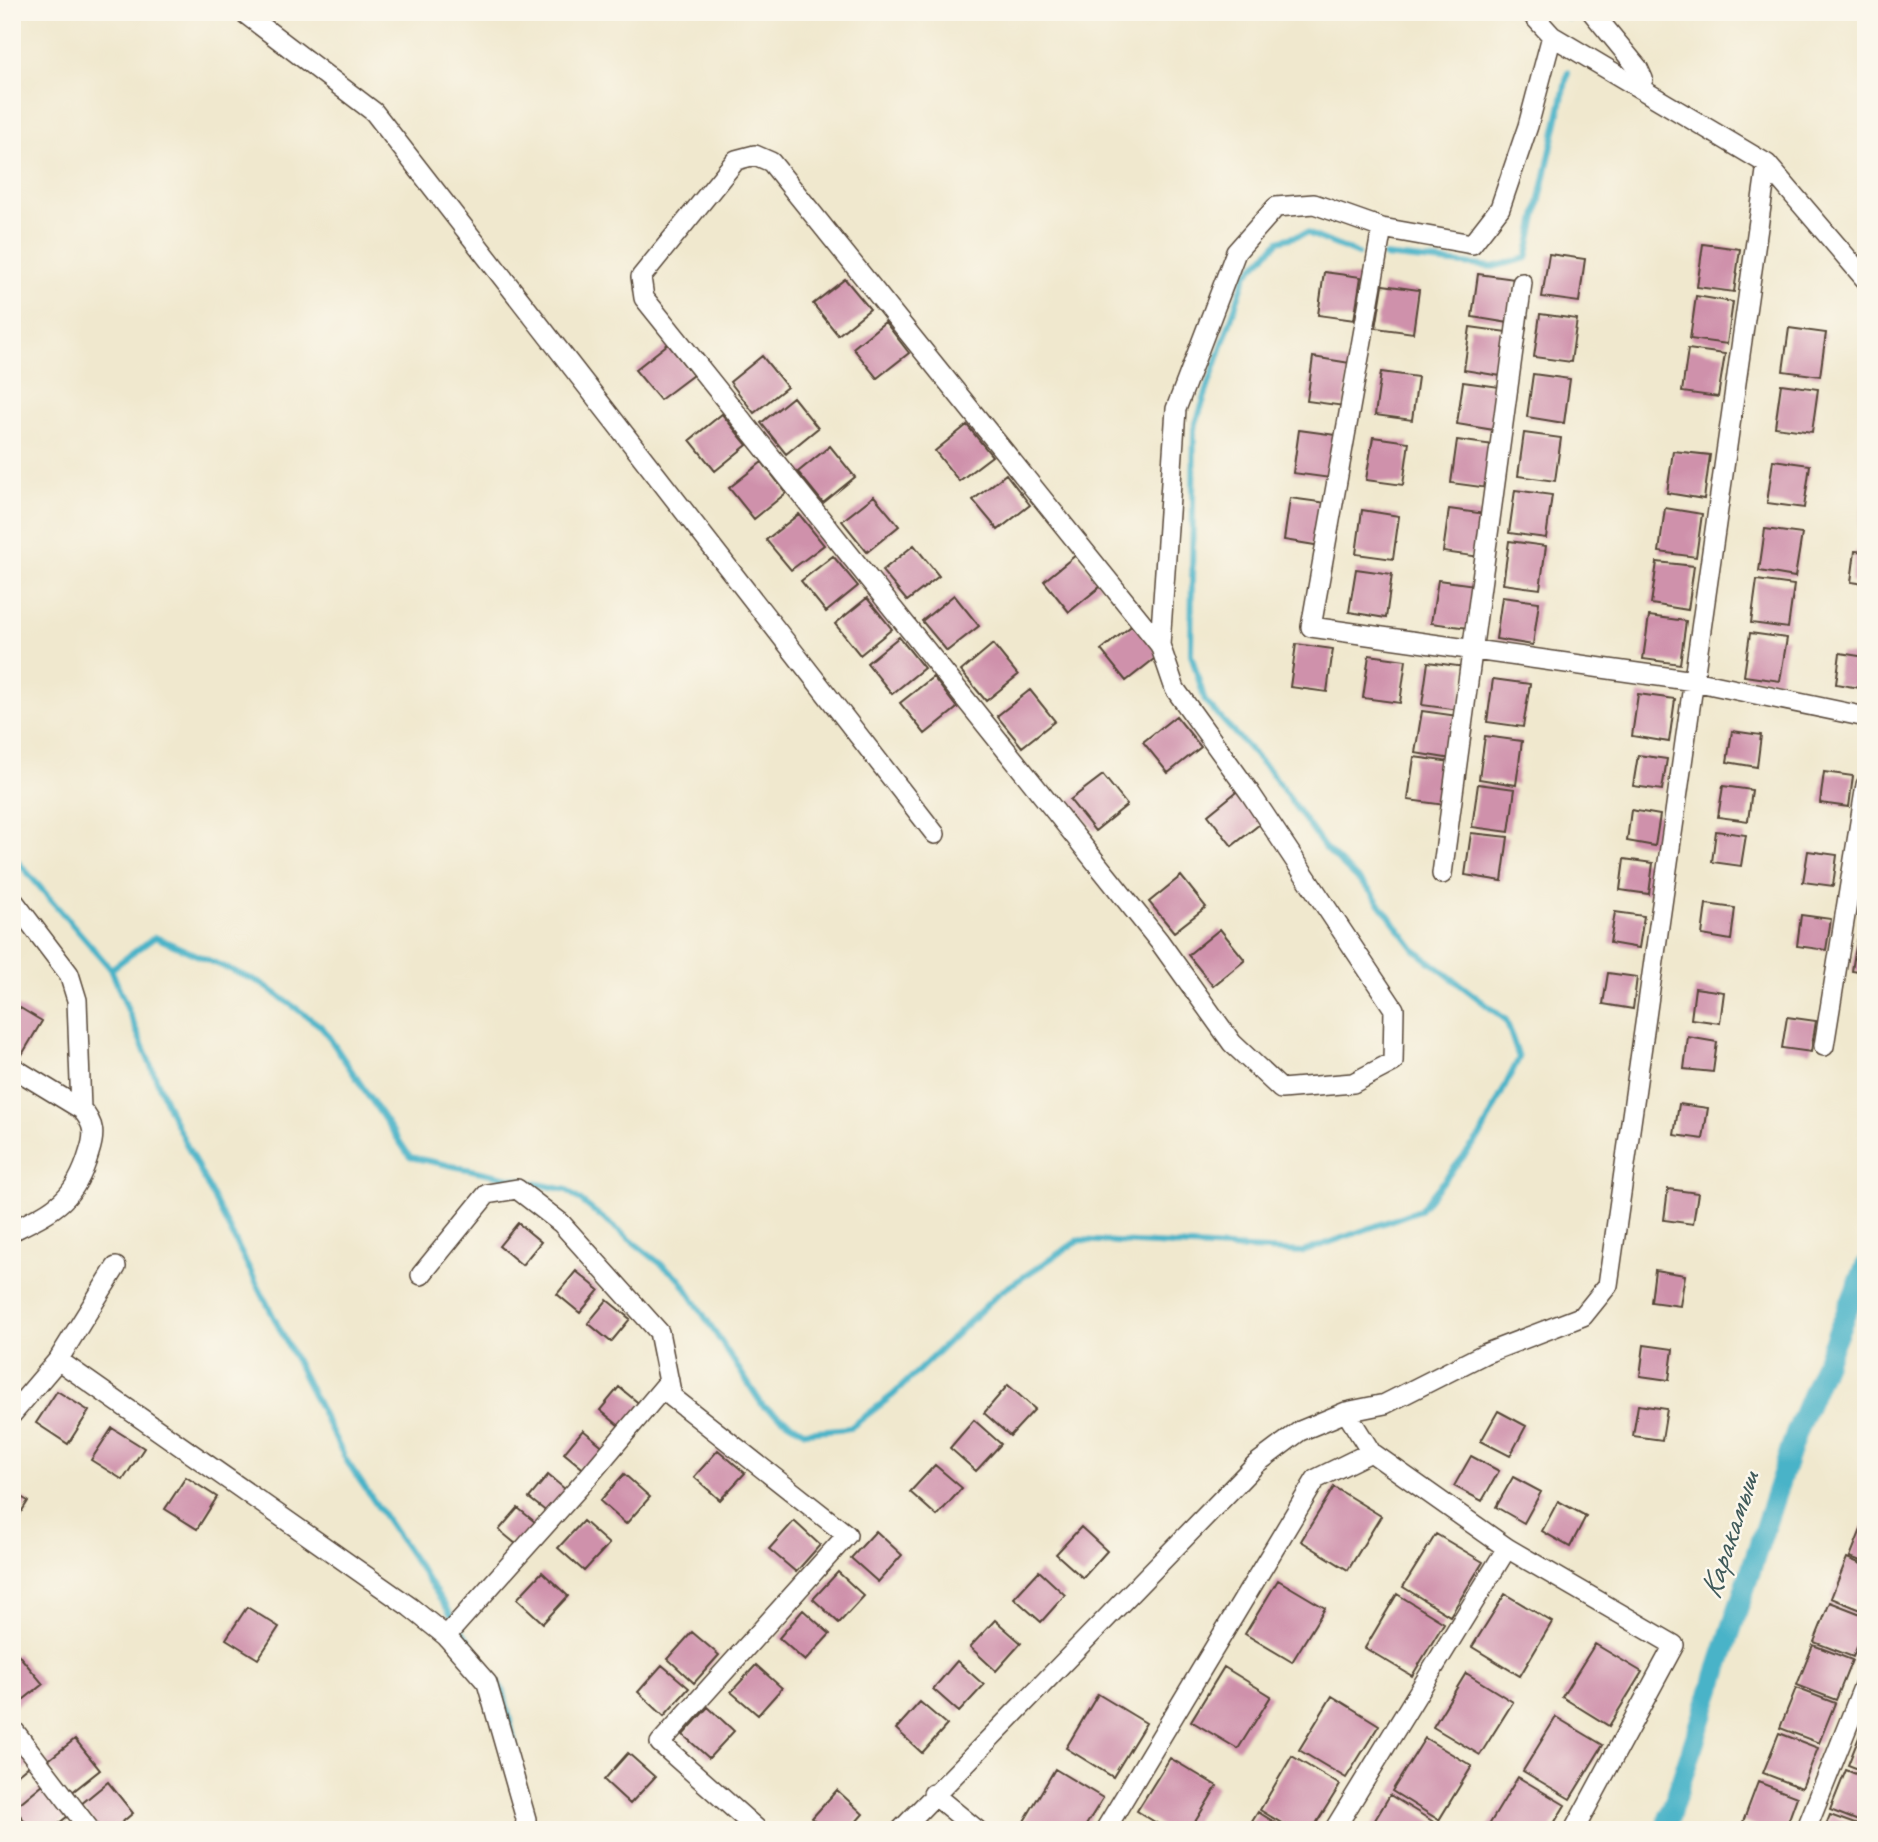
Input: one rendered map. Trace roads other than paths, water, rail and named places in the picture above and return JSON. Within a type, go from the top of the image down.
[{"type":"street","points":[[243,12],[374,112],[935,834]]},
{"type":"street","points":[[1530,12],[1552,36],[1640,85],[1768,164],[1866,280]]},
{"type":"street","points":[[1592,12],[1637,68],[1643,79],[1640,85]]},
{"type":"street","points":[[1160,645],[771,162],[755,155],[736,160],[640,278],[644,298],[1159,940],[1232,1043],[1281,1089],[1353,1083],[1393,1062],[1394,1009],[1250,793],[1175,689],[1160,645],[1176,409],[1236,252],[1276,207],[1314,204],[1382,228],[1472,244],[1500,208],[1528,125],[1552,36]]},
{"type":"street","points":[[901,1830],[1256,1464],[1300,1431],[1346,1412],[1385,1404],[1484,1354],[1583,1316],[1608,1285],[1768,164]]},
{"type":"street","points":[[1382,228],[1311,627],[1694,681],[1866,717]]},
{"type":"street","points":[[1442,874],[1522,283]]},
{"type":"street","points":[[1824,1046],[1866,785]]},
{"type":"street","points":[[12,900],[69,974],[77,1000],[81,1109]]},
{"type":"street","points":[[12,1067],[81,1109],[92,1121],[93,1139],[80,1181],[53,1210],[12,1231]]},
{"type":"street","points":[[421,1275],[487,1194],[517,1189],[561,1223],[659,1332],[672,1397],[847,1535],[660,1743],[758,1830]]},
{"type":"street","points":[[12,1414],[58,1360],[116,1267]]},
{"type":"street","points":[[58,1360],[410,1607],[446,1636],[487,1683],[526,1819],[525,1830]]},
{"type":"street","points":[[446,1636],[550,1521],[669,1381]]},
{"type":"street","points":[[1346,1412],[1371,1452],[1507,1548],[1674,1646],[1574,1830]]},
{"type":"street","points":[[1105,1830],[1316,1479],[1371,1452]]},
{"type":"street","points":[[1334,1830],[1507,1548]]},
{"type":"street","points":[[1806,1830],[1866,1680]]},
{"type":"street","points":[[12,1728],[90,1830]]},
{"type":"street","points":[[933,1794],[977,1830]]},
{"type":"waterway","points":[[1564,12],[1568,18]]},
{"type":"waterway","points":[[1384,256],[1493,267],[1527,258],[1568,72]]},
{"type":"waterway","points":[[111,969],[155,937],[261,983],[322,1027],[410,1157],[567,1190],[680,1279],[763,1406],[805,1432],[850,1428],[893,1395],[999,1293],[1079,1240],[1303,1252],[1420,1210],[1481,1135],[1519,1058],[1506,1020],[1415,950],[1370,891],[1324,847],[1272,774],[1205,701],[1191,654],[1194,429],[1246,275],[1279,241],[1307,233],[1358,254]]},
{"type":"waterway","points":[[12,855],[111,969],[170,1112],[346,1460],[504,1692],[518,1759]]},
{"type":"waterway","name":"Каракамыш","points":[[1665,1830],[1796,1433],[1866,1265]]}]
